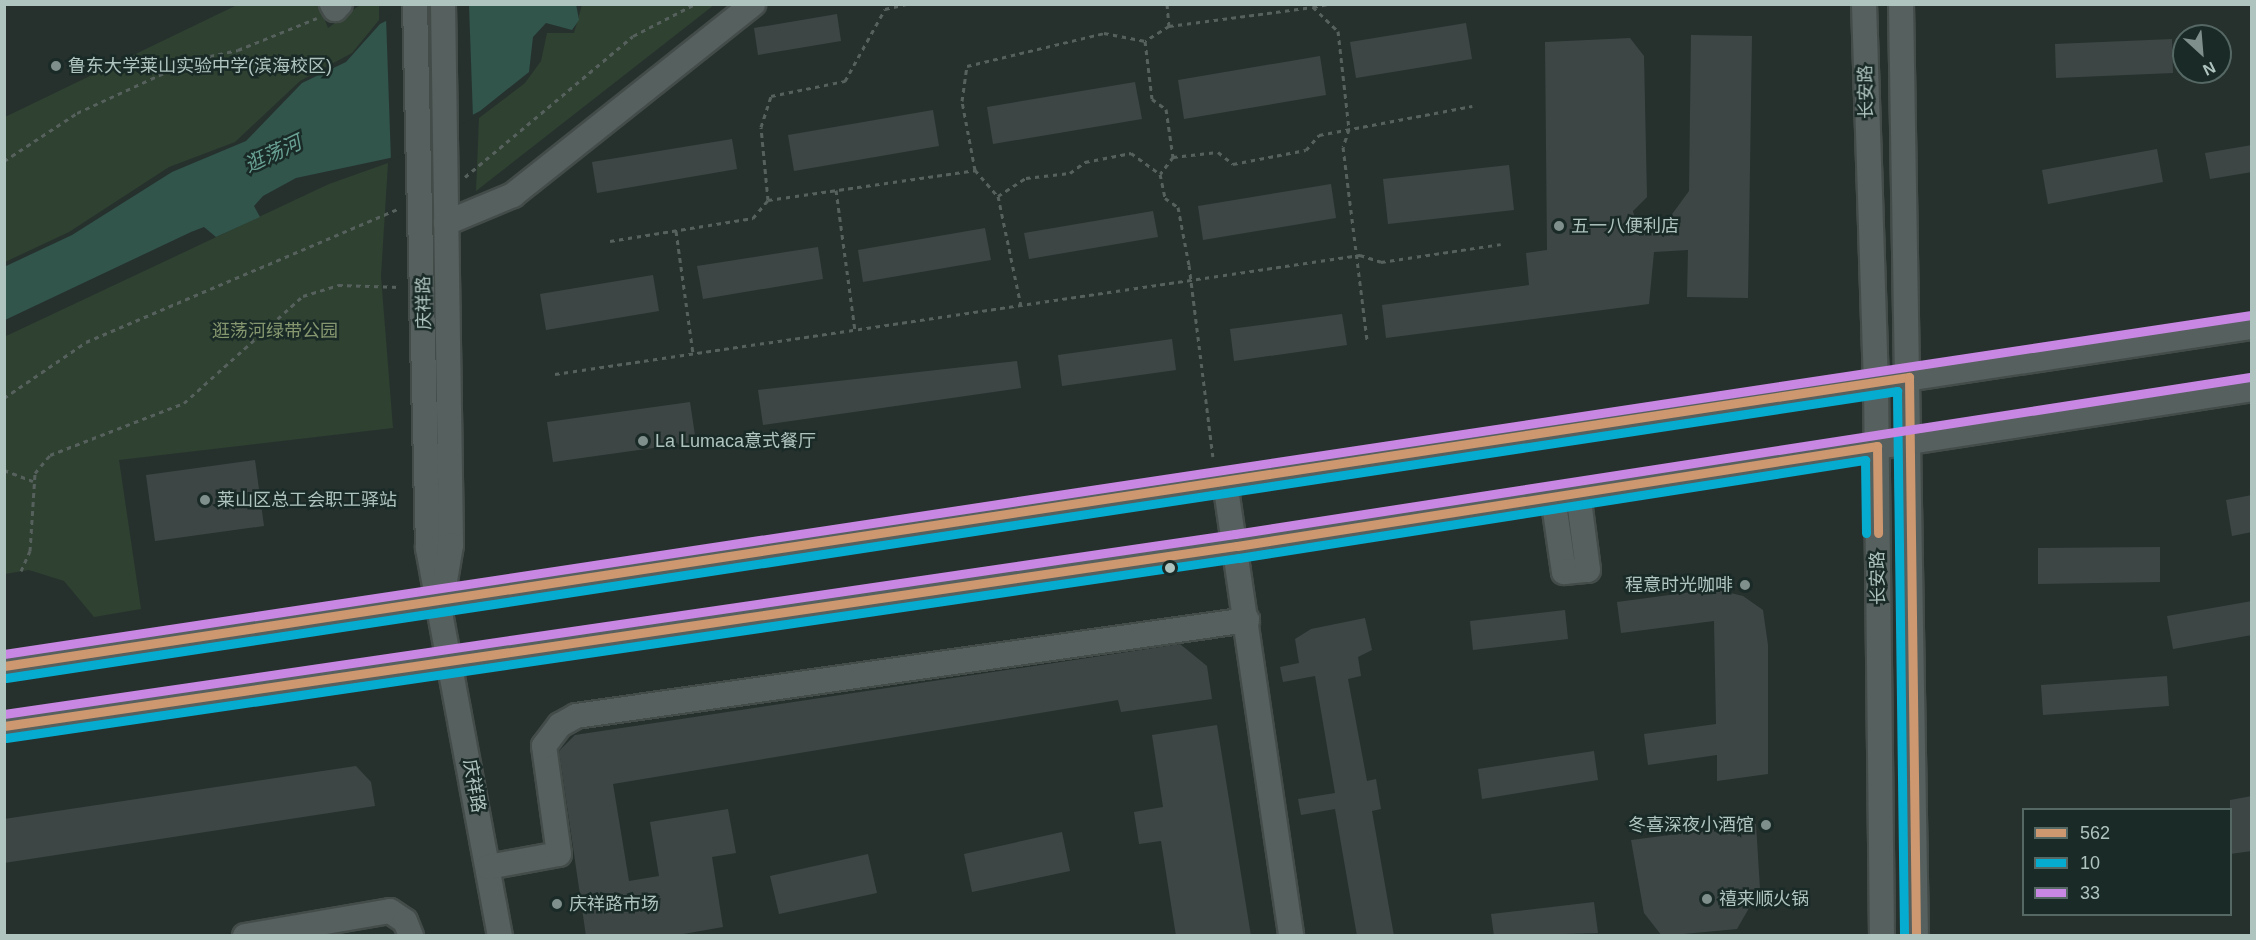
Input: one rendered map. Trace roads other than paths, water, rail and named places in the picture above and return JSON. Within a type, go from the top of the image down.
[{"type":"street","name":"庆祥路","points":[[415,4],[430,187],[424,286],[428,548],[442,601],[500,936]]},
{"type":"street","name":"庆祥路","points":[[430,187],[444,163],[443,4]]},
{"type":"street","points":[[446,223],[513,195],[753,4]]},
{"type":"street","name":"长安路","points":[[1864,4],[1876,383],[1882,936]]},
{"type":"street","name":"长安路","points":[[1901,4],[1911,441],[1916,936]]},
{"type":"street","name":"庆祥路","points":[[430,187],[446,223],[451,545],[442,601]]},
{"type":"street","points":[[4,666],[2252,327]]},
{"type":"street","points":[[4,726],[1237,546],[2252,389]]},
{"type":"street","points":[[1225,482],[1237,546],[1291,936]]},
{"type":"street","points":[[1553,497],[1564,572],[1588,570],[1578,493]]},
{"type":"street","points":[[488,867],[559,854],[544,746],[560,725],[576,716],[1247,620]]},
{"type":"street","points":[[245,936],[390,911],[405,921],[411,936]]},
{"type":"water","name":"逛荡河","points":[[576,4],[579,20],[572,30],[546,23],[533,37],[529,72],[480,111],[390,158],[296,178],[263,196],[254,206],[260,217],[216,237],[204,227],[191,232],[5,320],[4,267],[72,235],[172,172],[246,141],[302,83],[346,62],[380,24],[417,5]]},
{"type":"place","name":"鲁东大学莱山实验中学(滨海校区)","points":[[56,66]]},
{"type":"place","name":"五一八便利店","points":[[1559,226]]},
{"type":"place","name":"La Lumaca意式餐厅","points":[[643,441]]},
{"type":"place","name":"莱山区总工会职工驿站","points":[[205,500]]},
{"type":"place","name":"程意时光咖啡","points":[[1745,585]]},
{"type":"place","name":"冬喜深夜小酒馆","points":[[1766,825]]},
{"type":"place","name":"禧来顺火锅","points":[[1707,899]]},
{"type":"place","name":"庆祥路市场","points":[[557,904]]},
{"type":"park label","name":"逛荡河绿带公园","points":[[275,331]]}]
